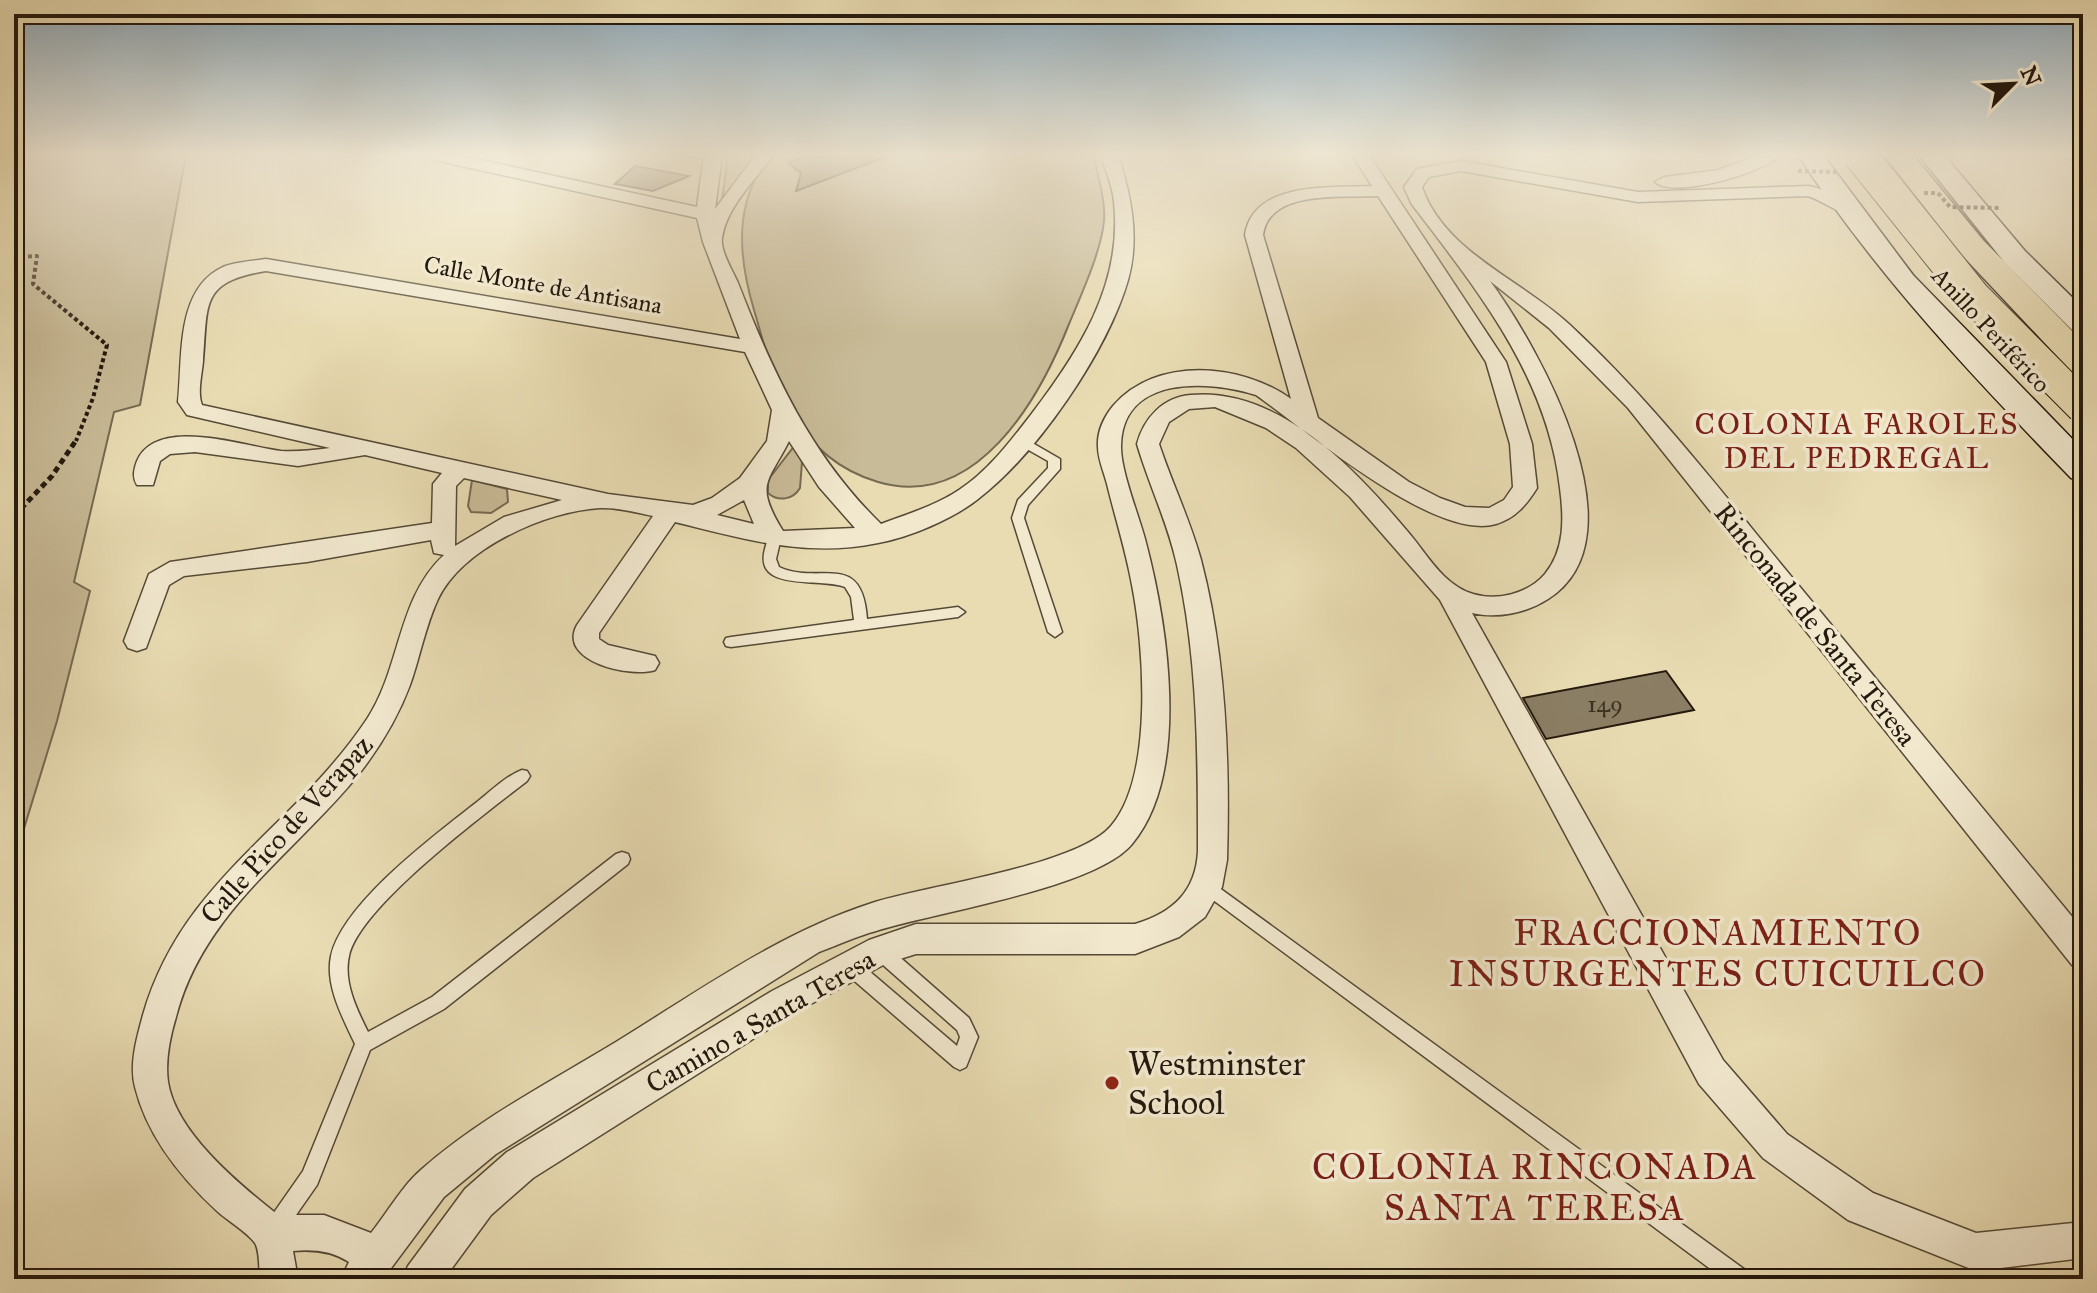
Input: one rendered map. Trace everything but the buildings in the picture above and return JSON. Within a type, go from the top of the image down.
[{"type":"highway","name":"Anillo Periférico","points":[[1892,215],[1971,315],[2083,426]]},
{"type":"highway","points":[[1908,215],[1973,296],[2083,407]]},
{"type":"highway","points":[[1931,215],[2037,335],[2083,377]]},
{"type":"highway","name":"Anillo Periférico","points":[[1947,215],[1972,247],[2083,363]]},
{"type":"main road","points":[[1853,215],[1960,347],[2083,470]]},
{"type":"main road","points":[[1981,215],[2015,257],[2083,325]]},
{"type":"street","points":[[706,215],[712,241],[752,347],[782,411],[828,485],[877,535]]},
{"type":"street","points":[[712,241],[719,215]]},
{"type":"street","points":[[145,479],[150,457],[160,450],[193,444],[225,445],[279,458],[311,459],[370,448],[775,538],[877,535],[935,513],[967,496],[995,473],[1022,441],[1068,381],[1097,335],[1119,278],[1124,215]]},
{"type":"street","points":[[1258,215],[1254,235],[1307,417]]},
{"type":"street","name":"Camino a Santa Teresa","points":[[368,1268],[431,1184],[484,1142],[808,942],[887,913],[1086,862],[1121,836],[1142,801],[1153,745],[1156,700],[1155,658],[1145,586],[1109,447],[1114,420],[1134,396],[1165,381],[1197,377],[1232,380],[1264,390],[1307,417],[1401,488],[1464,515],[1492,517],[1512,506],[1525,488],[1521,444],[1496,362],[1397,215]]},
{"type":"street","points":[[1430,215],[1519,338],[1538,373],[1573,487],[1576,521],[1571,553],[1555,581],[1539,593],[1501,607],[1477,605],[1449,594]]},
{"type":"street","name":"Rinconada de Santa Teresa","points":[[1457,251],[1506,281],[1583,346],[1701,481],[2083,954]]},
{"type":"street","name":"Calle Monte de Antisana","points":[[370,448],[195,410],[189,402],[198,302],[212,283],[230,271],[266,265],[752,347]]},
{"type":"street","points":[[1207,886],[1212,860],[1209,708],[1200,614],[1180,528],[1148,444],[1150,433],[1162,416],[1181,404],[1206,400],[1232,403],[1258,413],[1305,446],[1370,503],[1449,594],[1711,1072],[1775,1146],[1861,1207],[1976,1252],[2083,1240]]},
{"type":"street","points":[[669,512],[693,513],[716,507],[754,474],[779,442],[782,411]]},
{"type":"street","points":[[432,585],[446,529],[445,484],[459,468]]},
{"type":"street","points":[[754,474],[756,507],[775,538]]},
{"type":"street","name":"Calle Pico de Verapaz","points":[[272,1233],[227,1198],[182,1148],[152,1086],[158,1018],[182,953],[220,895],[321,798],[379,723],[402,676],[432,585],[462,553],[516,520],[553,508],[608,502]]},
{"type":"street","points":[[646,663],[594,652],[586,644],[586,632],[669,512]]},
{"type":"street","points":[[137,641],[158,580],[179,568],[307,553],[446,529]]},
{"type":"street","name":"Camino a Santa Teresa","points":[[421,1279],[478,1202],[520,1165],[849,965],[880,950],[916,939],[1135,939],[1167,928],[1184,917],[1207,886]]},
{"type":"street","points":[[279,1279],[272,1233],[321,1232],[350,1239],[368,1268]]},
{"type":"lane","points":[[1022,441],[1054,459],[1054,469],[1022,503],[1018,518],[1055,632]]},
{"type":"lane","points":[[775,538],[769,561],[774,570],[783,575],[840,579],[851,584],[857,593],[861,624]]},
{"type":"lane","points":[[731,642],[958,612]]},
{"type":"lane","points":[[364,1044],[340,991],[340,953],[359,917],[447,836],[522,776]]},
{"type":"lane","points":[[272,1233],[310,1178],[364,1044],[438,1003],[622,859]]},
{"type":"lane","points":[[1207,886],[1741,1279]]},
{"type":"lane","points":[[849,965],[960,1061],[969,1037],[963,1024],[880,950]]},
{"type":"path","points":[[14,257],[37,256],[33,284],[61,302],[82,325],[107,345],[93,409],[79,439],[40,491],[14,516]]},
{"type":"shaded area","points":[[14,215],[175,215],[140,405],[114,412],[74,582],[90,591],[57,721],[14,861]]},
{"type":"shaded area","points":[[744,215],[1104,215],[1090,273],[1056,354],[1021,415],[999,442],[974,465],[945,480],[913,487],[878,482],[839,464],[818,447],[791,413],[765,349],[749,290],[742,230]]},
{"type":"shaded area","points":[[795,445],[802,462],[800,488],[789,497],[776,498],[768,493],[768,480]]},
{"type":"shaded area","points":[[472,480],[507,489],[508,502],[491,513],[471,512],[468,506]]},
{"type":"place","name":"Westminster School","points":[[1112,1083]]},
{"type":"district","name":"COLONIA FAROLES DEL PEDREGAL","points":[[1857,441]]},
{"type":"district","name":"FRACCIONAMIENTO INSURGENTES CUICUILCO","points":[[1718,952]]},
{"type":"district","name":"COLONIA RINCONADA SANTA TERESA","points":[[1535,1186]]}]
